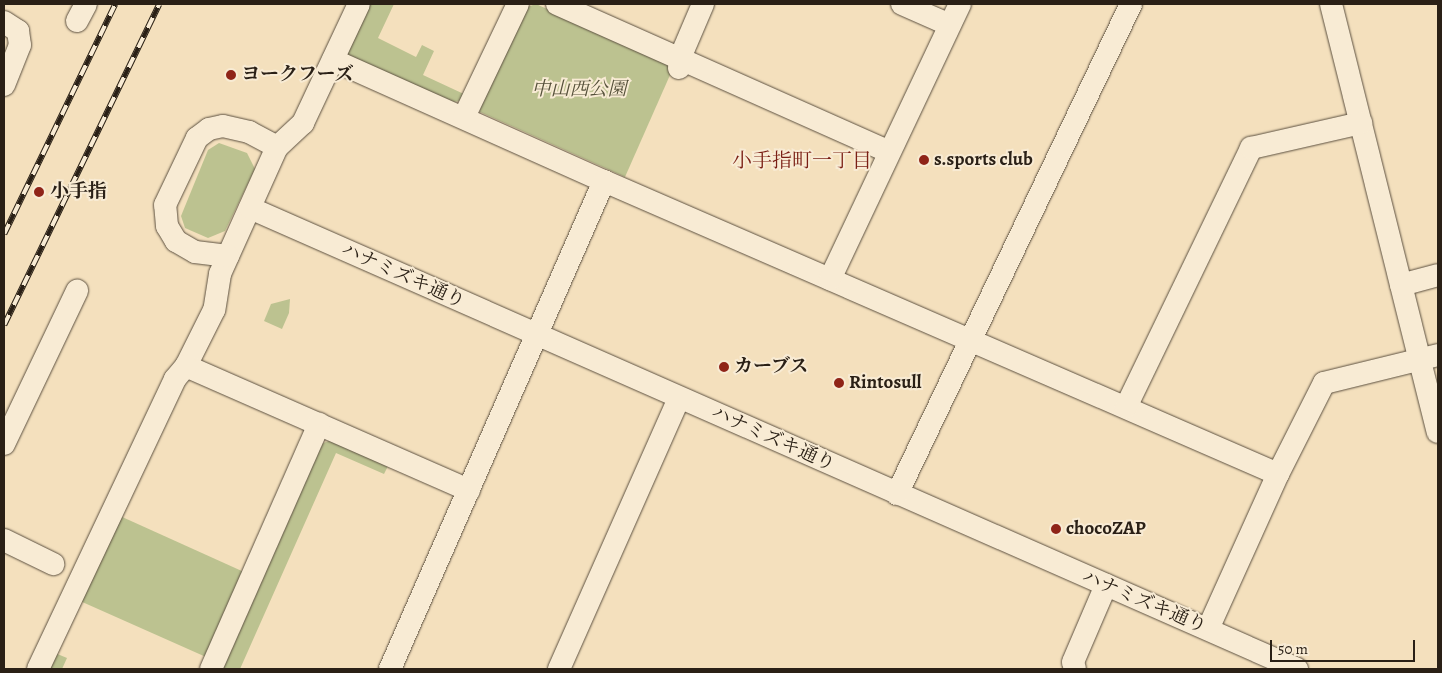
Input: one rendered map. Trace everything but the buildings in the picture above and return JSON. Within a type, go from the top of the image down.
[{"type":"street","points":[[38,669],[175,379],[186,366],[214,310],[220,274],[277,147],[302,123],[360,4]]},
{"type":"street","points":[[464,117],[518,4]]},
{"type":"street","points":[[558,4],[585,9],[680,63],[889,152]]},
{"type":"street","points":[[680,63],[703,4]]},
{"type":"street","points":[[902,4],[950,25]]},
{"type":"street","points":[[830,279],[960,4]]},
{"type":"street","points":[[897,494],[969,339],[1131,4]]},
{"type":"street","points":[[1331,4],[1401,285],[1429,358],[1438,432]]},
{"type":"street","points":[[4,22],[18,31],[20,45],[4,85]]},
{"type":"street","points":[[333,60],[604,181],[1278,474]]},
{"type":"street","points":[[1126,407],[1251,148],[1361,123]]},
{"type":"street","points":[[228,256],[195,252],[176,241],[167,226],[165,205],[198,138],[209,129],[223,126],[249,132],[277,147]]},
{"type":"street","points":[[390,669],[604,181]]},
{"type":"street","name":"ハナミズキ通り","points":[[250,208],[1297,669]]},
{"type":"street","points":[[1401,285],[1438,275]]},
{"type":"street","points":[[4,444],[77,291]]},
{"type":"street","points":[[1208,629],[1278,474],[1324,384],[1429,358]]},
{"type":"street","points":[[186,366],[469,490]]},
{"type":"street","points":[[559,669],[679,398]]},
{"type":"street","points":[[210,669],[319,424]]},
{"type":"street","points":[[4,540],[53,564]]},
{"type":"street","points":[[1075,669],[1073,662],[1106,585]]},
{"type":"green space","points":[[366,4],[394,4],[378,38],[416,57],[422,45],[434,51],[423,75],[466,95],[464,100],[454,102],[349,57],[346,46]]},
{"type":"green space","name":"中山西公園","points":[[536,4],[674,66],[625,177],[480,112],[479,105],[524,8]]},
{"type":"green space","points":[[219,143],[247,153],[255,169],[225,231],[208,238],[185,228],[181,216],[208,150]]},
{"type":"green space","points":[[290,299],[289,313],[282,329],[264,321],[271,304]]},
{"type":"green space","points":[[331,440],[388,466],[384,474],[336,453],[240,669],[222,669],[321,444]]},
{"type":"green space","points":[[120,516],[244,572],[206,657],[80,601]]},
{"type":"green space","points":[[55,653],[67,658],[62,669],[48,669]]},
{"type":"railway","points":[[4,234],[115,4]]},
{"type":"railway","points":[[4,325],[159,4]]},
{"type":"place","name":"ヨークフーズ","points":[[231,75]]},
{"type":"place","name":"s.sports club","points":[[924,160]]},
{"type":"place","name":"小手指","points":[[39,192]]},
{"type":"place","name":"カーブス","points":[[724,367]]},
{"type":"place","name":"Rintosull","points":[[839,383]]},
{"type":"place","name":"chocoZAP","points":[[1056,529]]},
{"type":"district","name":"小手指町一丁目","points":[[802,160]]}]
